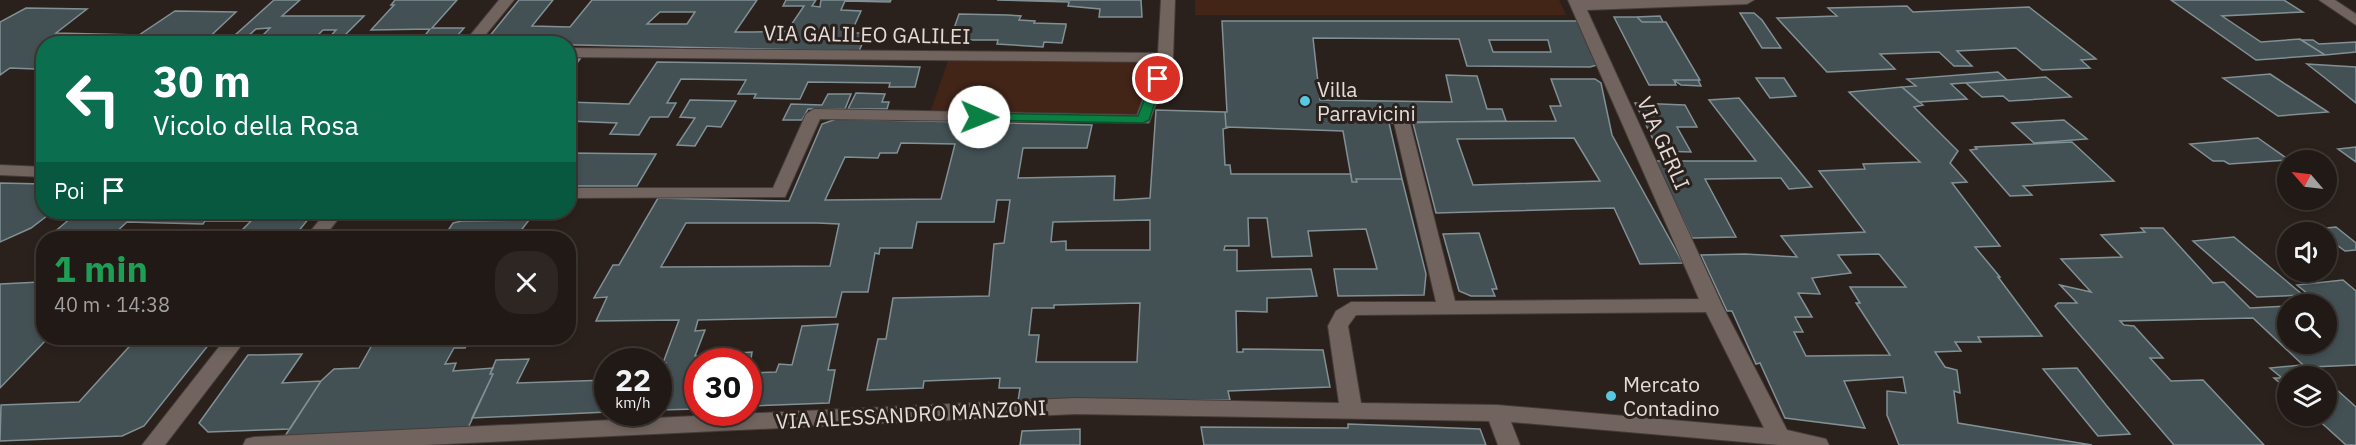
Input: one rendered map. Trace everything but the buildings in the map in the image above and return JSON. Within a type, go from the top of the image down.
[{"type":"street","points":[[477,36],[507,0]]},
{"type":"street","points":[[576,193],[779,193],[814,114],[1143,120],[1165,58],[1168,0]]},
{"type":"street","points":[[1576,3],[1747,0]]},
{"type":"street","points":[[2326,0],[2356,21]]},
{"type":"street","name":"VIA GERLI","points":[[1576,3],[1712,305],[1780,437]]},
{"type":"street","name":"VIA GALILEO GALILEI","points":[[576,52],[1165,58]]},
{"type":"street","points":[[1402,123],[1448,308]]},
{"type":"street","points":[[0,170],[36,172]]},
{"type":"street","points":[[320,231],[329,219]]},
{"type":"street","points":[[1351,409],[1338,326],[1342,316],[1351,309],[1712,305]]},
{"type":"street","points":[[153,445],[232,345]]},
{"type":"street","name":"VIA ALESSANDRO MANZONI","points":[[254,445],[1076,406],[1497,413],[1780,437],[1818,445]]},
{"type":"street","points":[[1497,413],[1509,445]]},
{"type":"shaded area","points":[[1195,0],[1559,0],[1566,15],[1195,15]]},
{"type":"shaded area","points":[[948,61],[1157,62],[1138,115],[931,110]]},
{"type":"place","name":"Villa Parravicini","points":[[1305,101]]},
{"type":"place","name":"Mercato Contadino","points":[[1611,396]]},
{"type":"route","points":[[979,117],[1143,120],[1158,79]]}]
